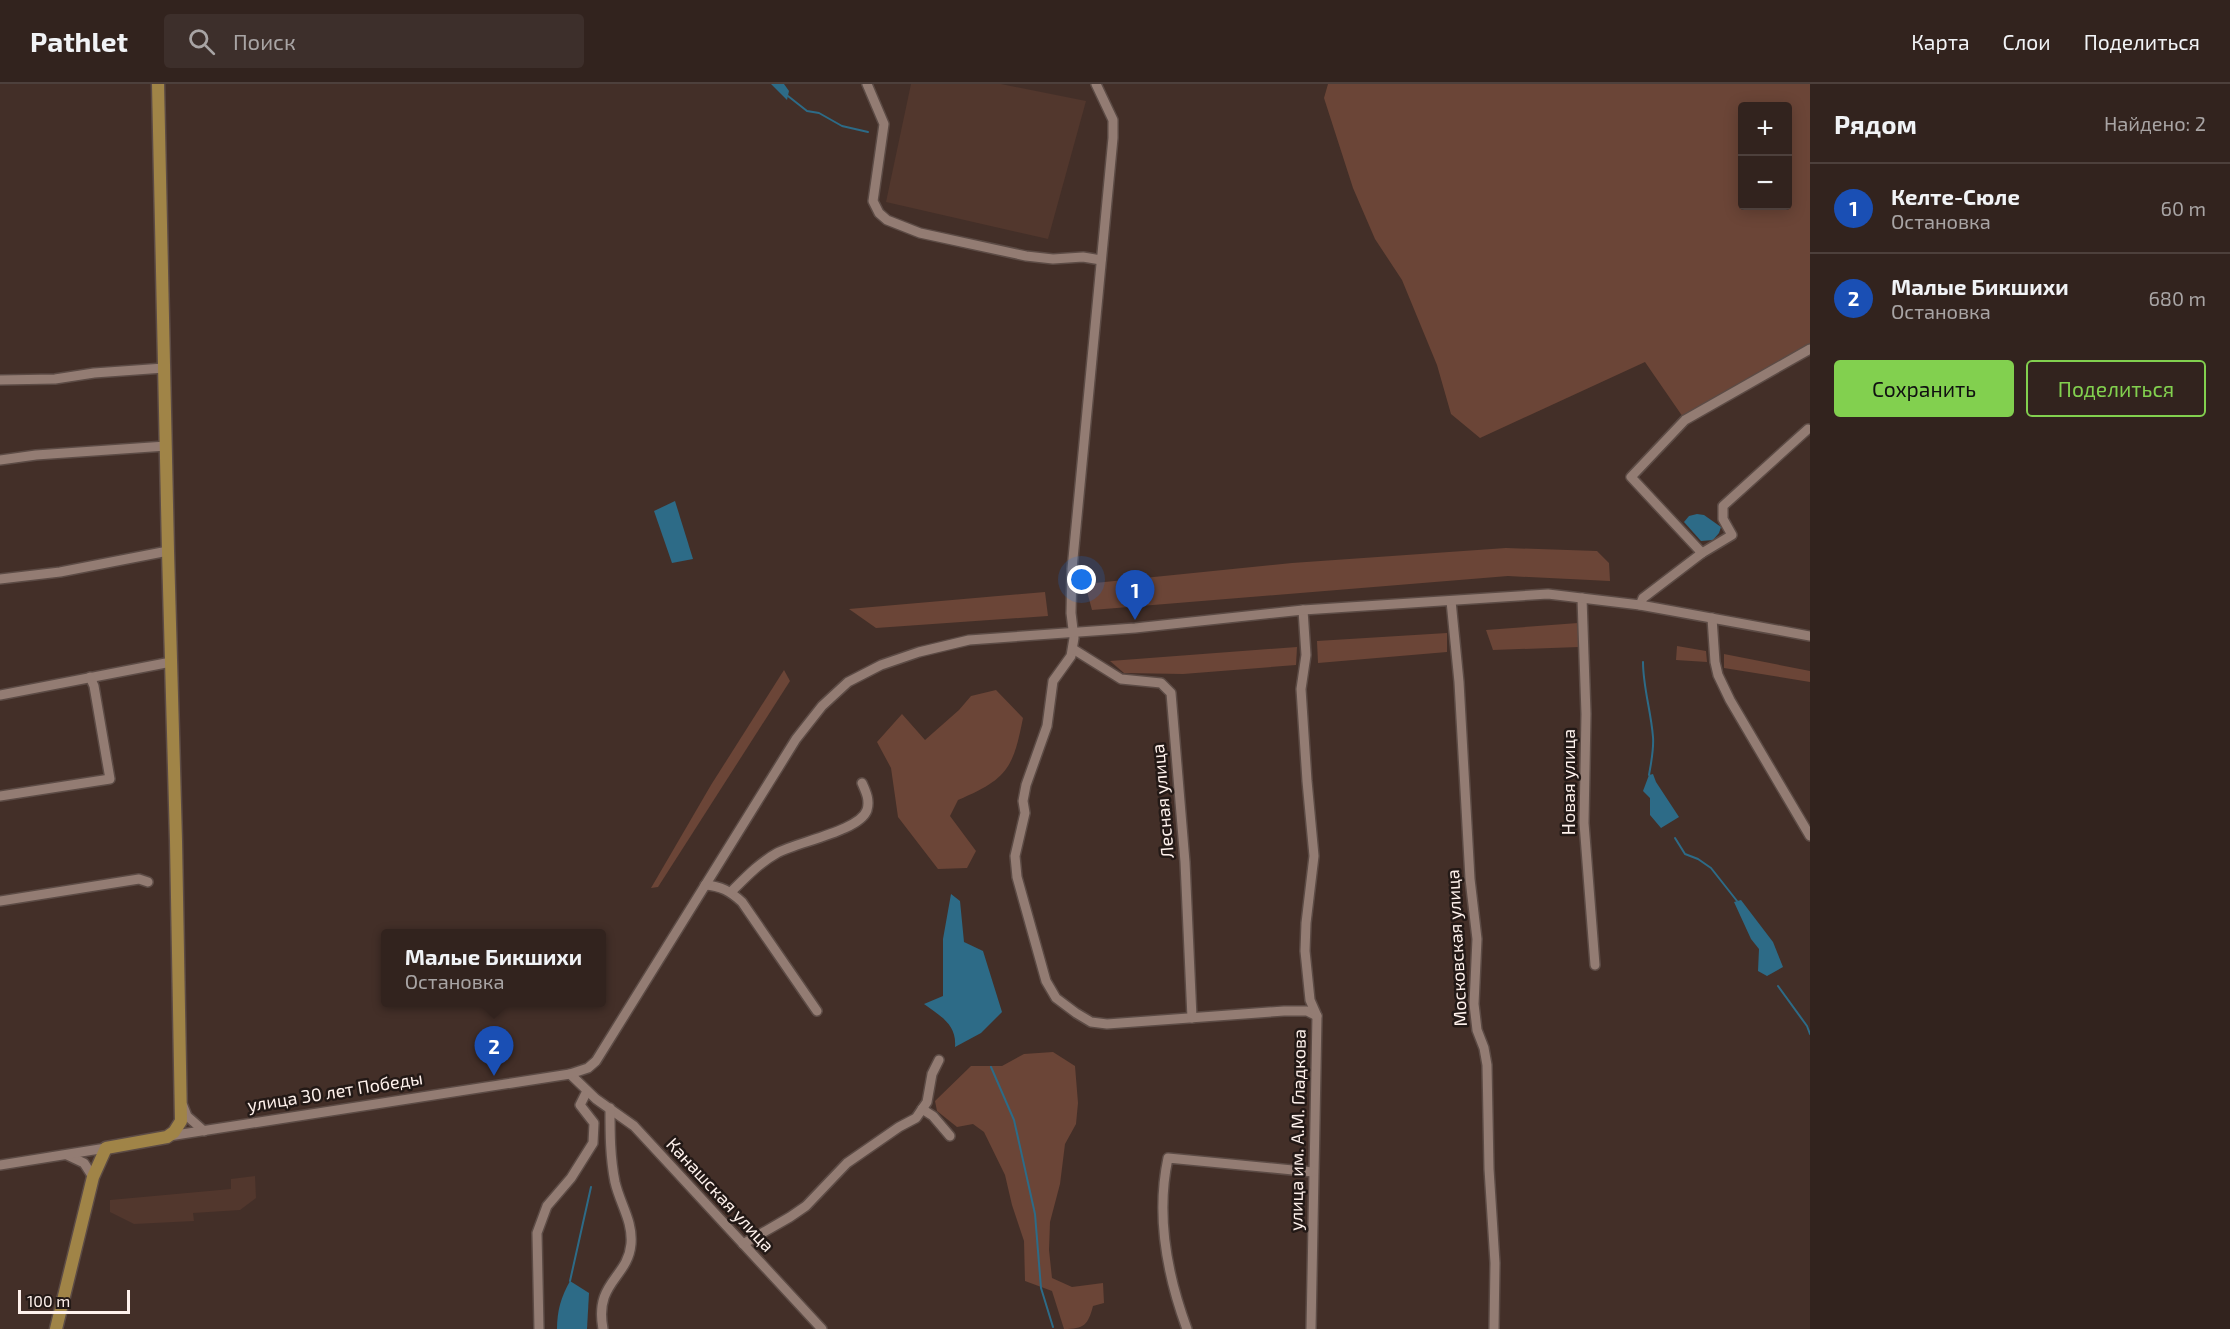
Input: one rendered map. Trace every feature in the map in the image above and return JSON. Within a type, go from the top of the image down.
[{"type":"main road","points":[[158,84],[181,1102],[180,1121],[174,1132],[167,1137]]},
{"type":"main road","name":"улица 30 лет Победы","points":[[106,1148],[167,1137]]},
{"type":"main road","points":[[56,1329],[93,1178],[106,1148]]},
{"type":"street","points":[[867,84],[884,124],[873,201],[879,213],[887,220],[920,233],[1026,256],[1053,259],[1083,257],[1101,260]]},
{"type":"street","points":[[1096,84],[1113,120],[1072,569],[1073,649],[1071,656],[1053,681],[1047,726],[1026,785],[1023,801],[1025,813],[1015,856],[1017,877],[1046,981],[1056,998],[1091,1022],[1107,1024],[1295,1011],[1307,1011],[1317,1016]]},
{"type":"street","points":[[1702,553],[1631,477],[1685,420],[1810,349]]},
{"type":"street","points":[[0,380],[55,379],[94,373],[165,368]]},
{"type":"street","points":[[1640,605],[1643,598],[1702,553],[1732,535],[1723,519],[1723,506],[1809,431]]},
{"type":"street","points":[[0,460],[36,455],[166,446]]},
{"type":"street","points":[[0,579],[60,572],[168,550]]},
{"type":"street","name":"улица 30 лет Победы","points":[[167,1137],[570,1074],[588,1068],[596,1061],[796,739],[822,706],[848,682],[881,665],[919,652],[969,640],[1135,628],[1304,610],[1548,594],[1640,605],[1810,636]]},
{"type":"street","name":"Новая улица","points":[[1582,598],[1586,714],[1584,823],[1595,965]]},
{"type":"street","name":"Московская улица","points":[[1451,601],[1460,682],[1470,879],[1477,939],[1474,1004],[1477,1030],[1487,1065],[1489,1169],[1495,1263],[1494,1329]]},
{"type":"street","name":"улица им. А.М. Гладкова","points":[[1304,610],[1306,655],[1302,689],[1306,781],[1314,856],[1305,951],[1310,1000],[1317,1016],[1311,1329]]},
{"type":"street","points":[[1713,618],[1715,662],[1718,675],[1730,700],[1810,836]]},
{"type":"street","name":"Лесная улица","points":[[1073,649],[1121,679],[1161,683],[1171,693],[1185,862],[1192,1018]]},
{"type":"street","points":[[0,695],[171,662]]},
{"type":"street","points":[[0,796],[110,779],[94,686],[90,677]]},
{"type":"street","points":[[731,892],[761,863],[775,854],[842,829],[863,817],[867,810],[868,797],[862,783]]},
{"type":"street","points":[[0,901],[139,879],[148,882]]},
{"type":"street","points":[[705,885],[717,886],[731,892],[742,902],[817,1011]]},
{"type":"street","points":[[743,1244],[806,1206],[847,1163],[916,1118],[927,1102],[932,1074],[939,1060]]},
{"type":"street","name":"Канашская улица","points":[[570,1074],[586,1091],[634,1126],[822,1329]]},
{"type":"street","points":[[539,1329],[537,1233],[547,1206],[571,1178],[593,1143],[594,1123],[580,1105],[586,1091]]},
{"type":"street","points":[[181,1102],[188,1116],[204,1131]]},
{"type":"street","points":[[603,1329],[600,1315],[606,1290],[628,1256],[631,1246],[630,1226],[615,1184],[609,1144],[610,1108]]},
{"type":"street","points":[[922,1109],[933,1116],[950,1136]]},
{"type":"street","points":[[0,1154],[1,1164],[106,1148]]},
{"type":"street","points":[[67,1155],[84,1163],[93,1178]]},
{"type":"street","points":[[1187,1329],[1177,1301],[1164,1232],[1163,1179],[1168,1158],[1313,1172]]},
{"type":"shaded area","points":[[911,84],[1001,84],[1086,101],[1048,239],[886,202]]},
{"type":"shaded area","points":[[1328,84],[1810,84],[1810,349],[1685,420],[1645,362],[1480,438],[1451,414],[1437,365],[1402,280],[1375,239],[1353,188],[1324,98]]},
{"type":"shaded area","points":[[1506,548],[1597,551],[1609,563],[1610,581],[1508,576],[1092,610],[1085,584],[1292,563]]},
{"type":"shaded area","points":[[1045,592],[1048,616],[876,628],[849,609]]},
{"type":"shaded area","points":[[1578,623],[1579,647],[1493,650],[1486,630]]},
{"type":"shaded area","points":[[1447,633],[1447,652],[1318,663],[1317,641]]},
{"type":"shaded area","points":[[1677,646],[1706,651],[1707,662],[1676,660]]},
{"type":"shaded area","points":[[1297,647],[1296,665],[1183,674],[1124,673],[1110,661]]},
{"type":"shaded area","points":[[1724,654],[1810,671],[1810,682],[1724,668]]},
{"type":"shaded area","points":[[784,670],[790,681],[658,887],[651,888],[711,785]]},
{"type":"shaded area","points":[[996,690],[1023,718],[1016,749],[1005,770],[987,786],[958,800],[950,816],[976,851],[967,868],[938,869],[898,817],[891,768],[877,742],[902,714],[925,740],[959,710],[971,696]]},
{"type":"shaded area","points":[[1053,1052],[1075,1066],[1078,1103],[1076,1124],[1065,1144],[1060,1184],[1050,1222],[1049,1250],[1052,1278],[1072,1287],[1103,1283],[1104,1303],[1093,1306],[1084,1325],[1071,1329],[1064,1329],[1052,1291],[1025,1281],[1024,1241],[1005,1175],[984,1132],[973,1124],[957,1127],[937,1111],[935,1101],[971,1066],[1002,1066],[1024,1054]]},
{"type":"shaded area","points":[[255,1176],[256,1198],[240,1210],[193,1213],[194,1221],[134,1224],[110,1212],[110,1200],[231,1189],[231,1179]]},
{"type":"water","points":[[771,84],[784,84],[789,91],[787,100]]},
{"type":"water","points":[[675,501],[693,559],[672,563],[654,511]]},
{"type":"water","points":[[1704,515],[1721,527],[1713,540],[1701,541],[1684,522],[1689,516]]},
{"type":"water","points":[[1653,774],[1679,817],[1661,828],[1650,815],[1650,798],[1643,791],[1649,775]]},
{"type":"water","points":[[951,894],[960,901],[964,942],[983,951],[1002,1012],[981,1033],[955,1047],[955,1039],[950,1026],[924,1004],[943,996],[943,939]]},
{"type":"water","points":[[1741,900],[1773,942],[1783,967],[1767,976],[1758,971],[1759,949],[1751,939],[1734,902]]},
{"type":"water","points":[[570,1281],[589,1293],[587,1329],[557,1329],[560,1304]]},
{"type":"waterway","points":[[788,96],[807,111],[819,113],[842,126],[868,132]]},
{"type":"waterway","points":[[1643,662],[1653,737],[1649,775]]},
{"type":"waterway","points":[[1675,838],[1685,854],[1711,868],[1737,901]]},
{"type":"waterway","points":[[1778,986],[1807,1026],[1810,1034]]},
{"type":"waterway","points":[[991,1067],[1014,1120],[1035,1214],[1041,1288],[1053,1327]]},
{"type":"waterway","points":[[570,1281],[591,1187]]},
{"type":"place","name":"Келте-Сюле","points":[[1135,620]]},
{"type":"place","name":"Малые Бикшихи","points":[[494,1076]]}]
